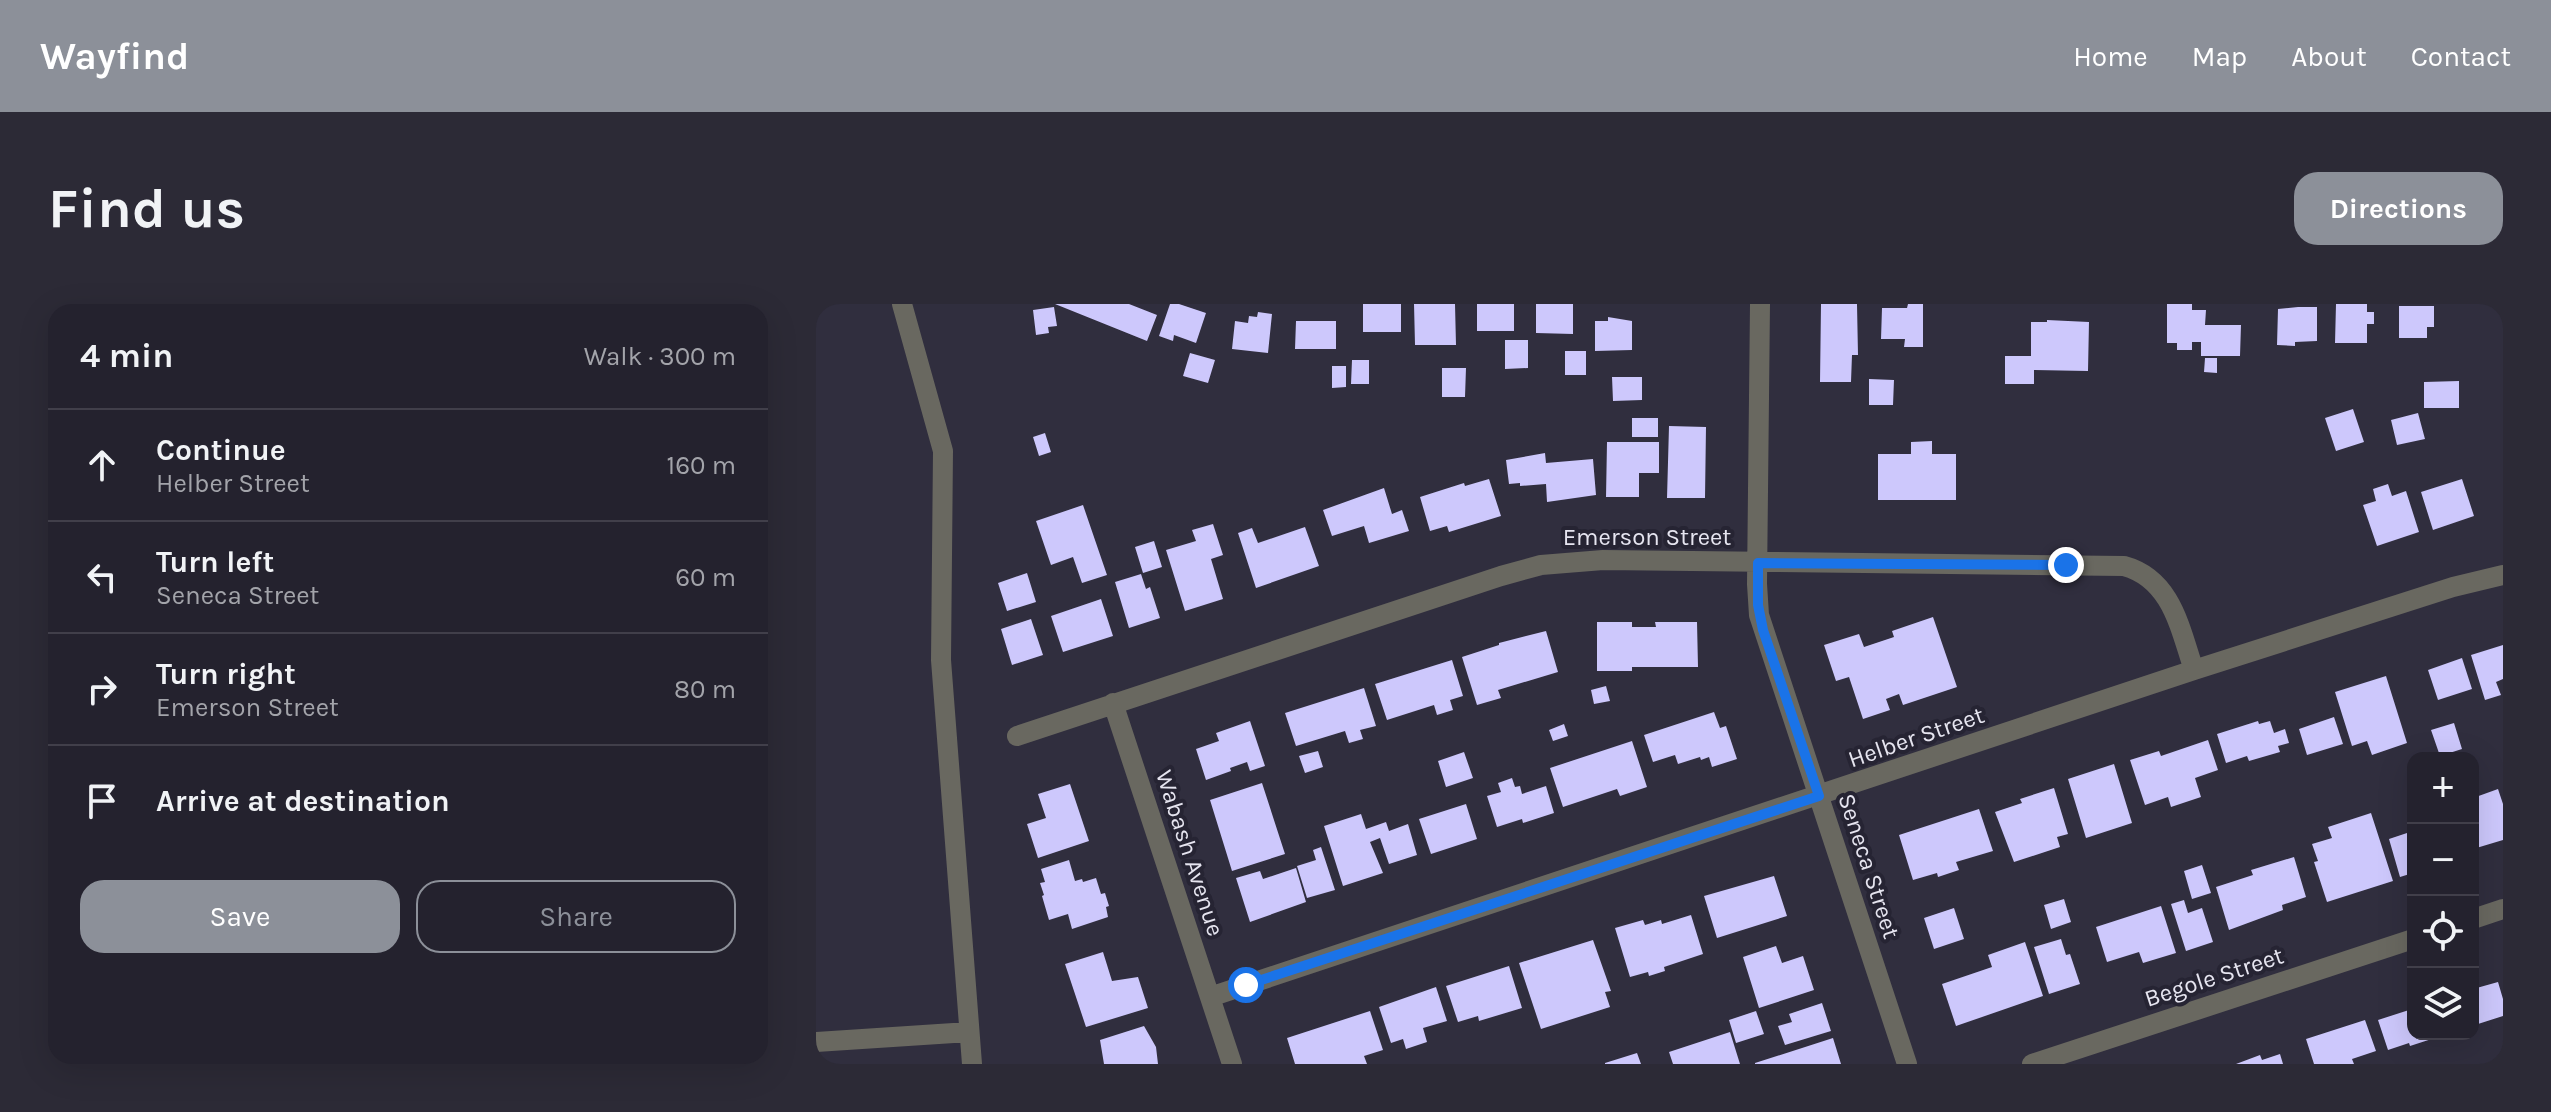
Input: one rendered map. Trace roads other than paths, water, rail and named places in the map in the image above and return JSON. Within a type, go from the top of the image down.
[{"type":"street","points":[[902,304],[943,451],[940,651],[972,1064]]},
{"type":"street","name":"Seneca Street","points":[[1760,304],[1758,605],[1763,630],[1907,1064]]},
{"type":"street","name":"Emerson Street","points":[[1017,736],[1521,570],[1561,562],[2124,566],[2145,574],[2167,597],[2194,670]]},
{"type":"street","name":"Helber Street","points":[[1210,997],[2194,670],[2453,587],[2503,575]]},
{"type":"street","name":"Wabash Avenue","points":[[1113,703],[1232,1064]]},
{"type":"street","points":[[2479,917],[2503,909]]},
{"type":"street","name":"Begole Street","points":[[2032,1064],[2407,941]]},
{"type":"street","points":[[816,1042],[969,1032]]}]
